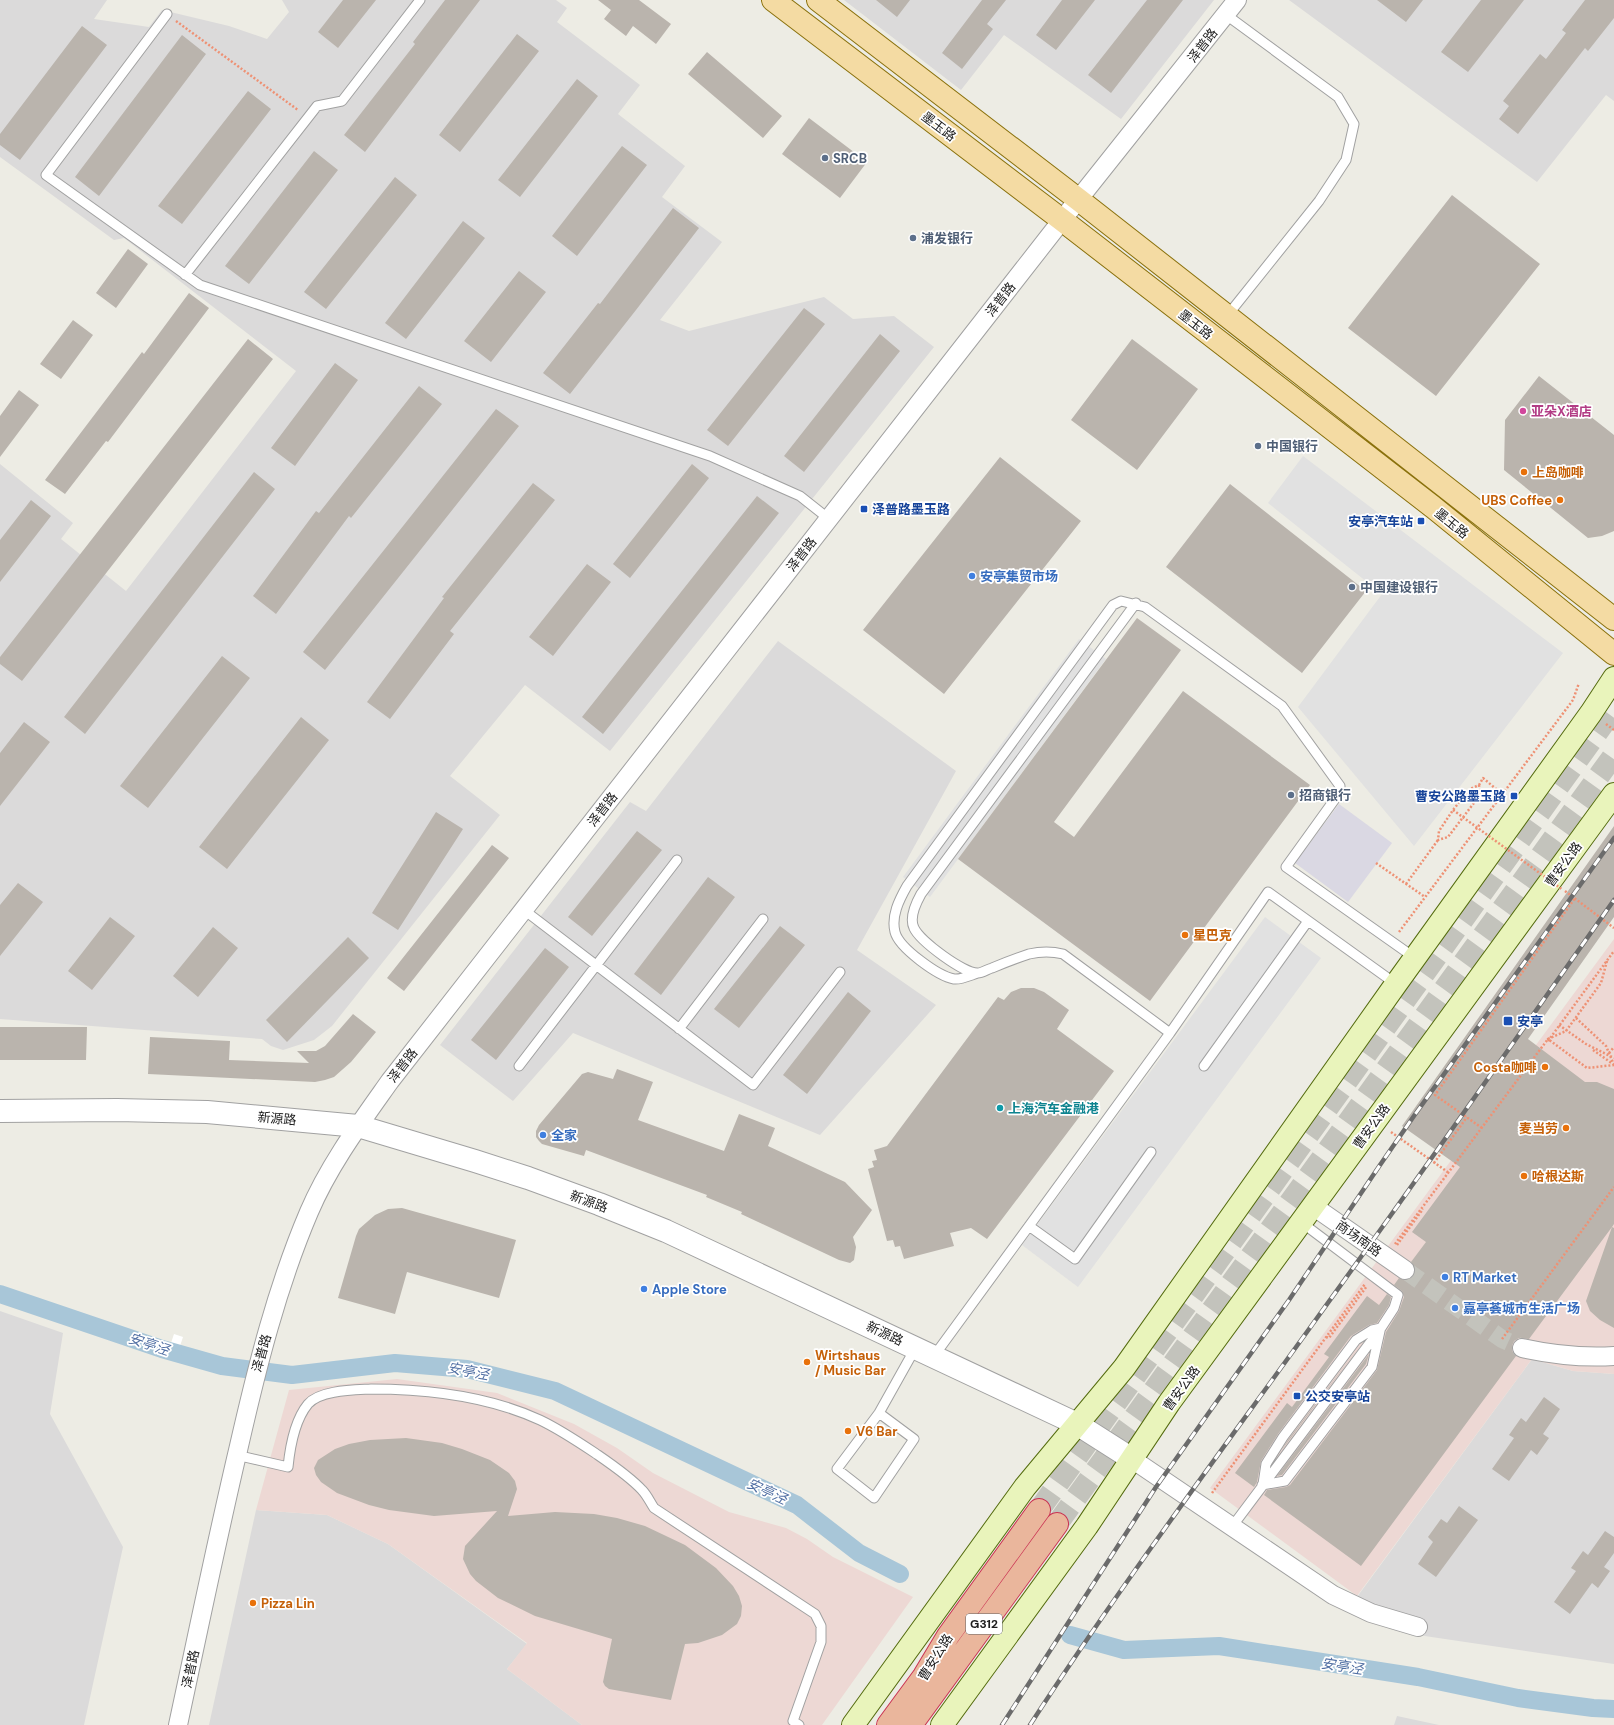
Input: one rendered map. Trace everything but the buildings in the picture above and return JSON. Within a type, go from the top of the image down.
[{"type":"highway","name":"曹安公路","points":[[888,1725],[924,1676],[948,1636],[1039,1510]]},
{"type":"highway","name":"曹安公路","points":[[911,1725],[1057,1524]]},
{"type":"main road","name":"墨玉路","points":[[773,0],[1062,220],[1433,507],[1614,654]]},
{"type":"main road","name":"墨玉路","points":[[818,0],[1079,200],[1614,619]]},
{"type":"main road","points":[[853,1725],[1025,1487],[1124,1368],[1414,958],[1527,803],[1614,678]]},
{"type":"main road","name":"曹安公路","points":[[942,1725],[1087,1526],[1173,1397],[1614,794]]},
{"type":"street","name":"泽普路","points":[[178,1725],[236,1455],[264,1344],[282,1286],[309,1211],[336,1161],[390,1080],[1062,220],[1237,0]]},
{"type":"street","name":"新源路","points":[[0,1112],[117,1110],[207,1112],[358,1126],[476,1161],[599,1204],[666,1231],[1077,1424],[1132,1459]]},
{"type":"street","name":"商场南路","points":[[1307,1214],[1386,1257],[1405,1270]]},
{"type":"street","points":[[1522,1348],[1551,1354],[1589,1357],[1614,1356]]},
{"type":"street","points":[[1132,1459],[1231,1528],[1333,1595],[1370,1613],[1418,1627]]},
{"type":"lane","points":[[186,275],[317,106],[342,101],[420,0]]},
{"type":"lane","points":[[167,14],[46,175],[200,285],[710,456],[800,496],[829,519]]},
{"type":"lane","points":[[1225,14],[1338,97],[1354,124],[1346,160],[1320,201],[1227,316]]},
{"type":"lane","points":[[1170,1033],[1063,954],[1050,951],[1029,954],[978,973],[955,979],[944,976],[931,968],[903,947],[895,933],[894,918],[898,902],[907,886],[1113,605],[1121,601],[1145,607],[1282,706],[1340,786],[1340,792],[1286,867],[1414,958]]},
{"type":"lane","points":[[978,973],[968,971],[960,967],[921,938],[913,928],[912,918],[916,903],[1136,604]]},
{"type":"lane","points":[[519,1066],[677,860]]},
{"type":"lane","points":[[879,1413],[914,1439],[874,1498],[837,1469],[879,1413],[925,1352],[993,1274],[1029,1226],[1170,1033],[1268,892],[1396,984]]},
{"type":"lane","points":[[524,910],[753,1086],[840,972]]},
{"type":"lane","points":[[679,1029],[763,919]]},
{"type":"lane","points":[[1204,1066],[1308,921]]},
{"type":"lane","points":[[1029,1226],[1075,1259],[1151,1152]]},
{"type":"lane","points":[[1262,1485],[1285,1481],[1372,1367],[1381,1328],[1394,1308],[1398,1295],[1373,1276],[1307,1214]]},
{"type":"lane","points":[[1231,1528],[1262,1485],[1266,1464],[1283,1437],[1356,1340],[1372,1330],[1381,1328]]},
{"type":"lane","points":[[236,1455],[288,1467],[294,1433],[308,1404],[320,1396],[338,1392],[379,1389],[446,1394],[477,1400],[510,1409],[540,1420],[573,1438],[625,1475],[642,1491],[654,1508],[815,1614],[821,1626],[821,1642],[792,1721],[798,1725]]},
{"type":"path","points":[[167,14],[308,118]]},
{"type":"path","points":[[1392,942],[1424,897],[1573,700],[1579,683]]},
{"type":"path","points":[[1438,840],[1448,837],[1480,795],[1479,785],[1483,778],[1502,794]]},
{"type":"path","points":[[1406,884],[1438,840],[1439,831],[1453,810],[1470,789],[1479,785]]},
{"type":"path","points":[[1453,810],[1614,928]]},
{"type":"path","points":[[1376,863],[1424,897]]},
{"type":"path","points":[[1482,1128],[1435,1095],[1574,898]]},
{"type":"path","points":[[1386,1257],[1548,1039],[1566,1031],[1576,1018],[1601,983],[1608,959],[1614,951]]},
{"type":"path","points":[[1386,1257],[1614,951]]},
{"type":"path","points":[[1576,1018],[1606,1046],[1614,1065]]},
{"type":"path","points":[[1559,1025],[1614,1065]]},
{"type":"path","points":[[1548,1039],[1588,1068],[1614,1065]]},
{"type":"path","points":[[1586,1044],[1614,1058]]},
{"type":"path","points":[[1607,1055],[1614,1047]]},
{"type":"path","points":[[1434,1163],[1467,1117]]},
{"type":"path","points":[[1387,1129],[1449,1174]]},
{"type":"path","points":[[1502,1339],[1614,1187]]},
{"type":"path","points":[[1202,1507],[1326,1337],[1373,1276]]},
{"type":"shaded area","points":[[0,0],[107,0],[94,19],[149,27],[162,10],[229,26],[267,39],[289,12],[282,0],[556,0],[567,8],[557,22],[640,85],[618,114],[685,166],[662,197],[722,242],[660,320],[689,331],[824,297],[853,319],[894,316],[934,347],[610,751],[525,685],[450,776],[500,815],[332,1026],[314,1040],[283,1050],[271,1046],[262,1039],[0,1019],[0,464],[73,523],[61,539],[126,591],[296,371],[124,238],[114,240],[0,157]]},
{"type":"shaded area","points":[[844,0],[1214,0],[1121,119],[1004,35],[961,90]]},
{"type":"shaded area","points":[[1289,0],[1614,0],[1614,101],[1606,95],[1537,182]]},
{"type":"shaded area","points":[[1303,456],[1563,653],[1414,846],[1298,707],[1382,594],[1268,503]]},
{"type":"shaded area","points":[[1079,639],[1106,659],[930,897],[903,877]]},
{"type":"shaded area","points":[[778,641],[956,771],[857,950],[936,1005],[820,1135],[573,1033],[513,1101],[440,1045],[630,802],[646,811]]},
{"type":"shaded area","points":[[1339,804],[1392,843],[1348,902],[1295,863]]},
{"type":"shaded area","points":[[1265,917],[1321,958],[1078,1287],[1022,1245]]},
{"type":"shaded area","name":"嘉亭荟城市生活广场","points":[[1614,939],[1614,1374],[1573,1371],[1532,1359],[1357,1596],[1210,1488]]},
{"type":"shaded area","points":[[0,1311],[63,1333],[50,1414],[123,1547],[84,1725],[0,1725]]},
{"type":"shaded area","points":[[1532,1359],[1573,1371],[1614,1374],[1614,1664],[1418,1635],[1357,1597]]},
{"type":"shaded area","points":[[397,1379],[497,1393],[574,1424],[617,1448],[653,1473],[729,1512],[786,1528],[807,1539],[833,1557],[913,1597],[822,1725],[582,1725],[507,1669],[527,1643],[388,1544],[327,1515],[256,1510],[289,1390]]},
{"type":"shaded area","points":[[256,1510],[327,1515],[388,1544],[527,1644],[507,1669],[582,1725],[209,1725]]},
{"type":"shaded area","points":[[1397,1716],[1439,1725],[1394,1725]]},
{"type":"pier","points":[[174,1334],[183,1337],[175,1361],[166,1358]]},
{"type":"waterway","name":"安亭泾","points":[[0,1294],[162,1349],[222,1366],[292,1375],[395,1363],[467,1369],[555,1391],[797,1505],[859,1553],[900,1574]]},
{"type":"waterway","name":"安亭泾","points":[[1070,1635],[1124,1650],[1219,1646],[1418,1677],[1518,1698],[1593,1708],[1614,1709]]},
{"type":"tunnel","points":[[1039,1510],[1614,709]]},
{"type":"tunnel","points":[[1057,1524],[1614,755]]},
{"type":"tunnel","points":[[1405,1270],[1502,1339],[1522,1348]]},
{"type":"railway","points":[[1002,1725],[1156,1487],[1289,1300],[1416,1113],[1614,838]]},
{"type":"railway","points":[[1030,1725],[1099,1622],[1171,1520],[1392,1214],[1614,900]]},
{"type":"place","name":"SRCB","points":[[825,158]]},
{"type":"place","name":"浦发银行","points":[[913,238]]},
{"type":"place","name":"亚朵X酒店","points":[[1523,411]]},
{"type":"place","name":"中国银行","points":[[1258,446]]},
{"type":"place","name":"上岛咖啡","points":[[1524,472]]},
{"type":"place","name":"UBS Coffee","points":[[1560,500]]},
{"type":"place","name":"泽普路墨玉路","points":[[864,509]]},
{"type":"place","name":"安亭汽车站","points":[[1421,521]]},
{"type":"place","name":"安亭集贸市场","points":[[972,576]]},
{"type":"place","name":"中国建设银行","points":[[1352,587]]},
{"type":"place","name":"招商银行","points":[[1291,795]]},
{"type":"place","name":"曹安公路墨玉路","points":[[1514,796]]},
{"type":"place","name":"星巴克","points":[[1185,935]]},
{"type":"place","name":"安亭","points":[[1508,1021]]},
{"type":"place","name":"Costa咖啡","points":[[1545,1067]]},
{"type":"place","name":"上海汽车金融港","points":[[1000,1108]]},
{"type":"place","name":"麦当劳","points":[[1566,1128]]},
{"type":"place","name":"全家","points":[[543,1135]]},
{"type":"place","name":"哈根达斯","points":[[1524,1176]]},
{"type":"place","name":"RT Market","points":[[1445,1277]]},
{"type":"place","name":"Apple Store","points":[[644,1289]]},
{"type":"place","name":"嘉亭荟城市生活广场","points":[[1455,1308]]},
{"type":"place","name":"Wirtshaus / Music Bar","points":[[807,1362]]},
{"type":"place","name":"公交安亭站","points":[[1297,1396]]},
{"type":"place","name":"V6 Bar","points":[[848,1431]]},
{"type":"place","name":"Pizza Lin","points":[[253,1603]]}]
